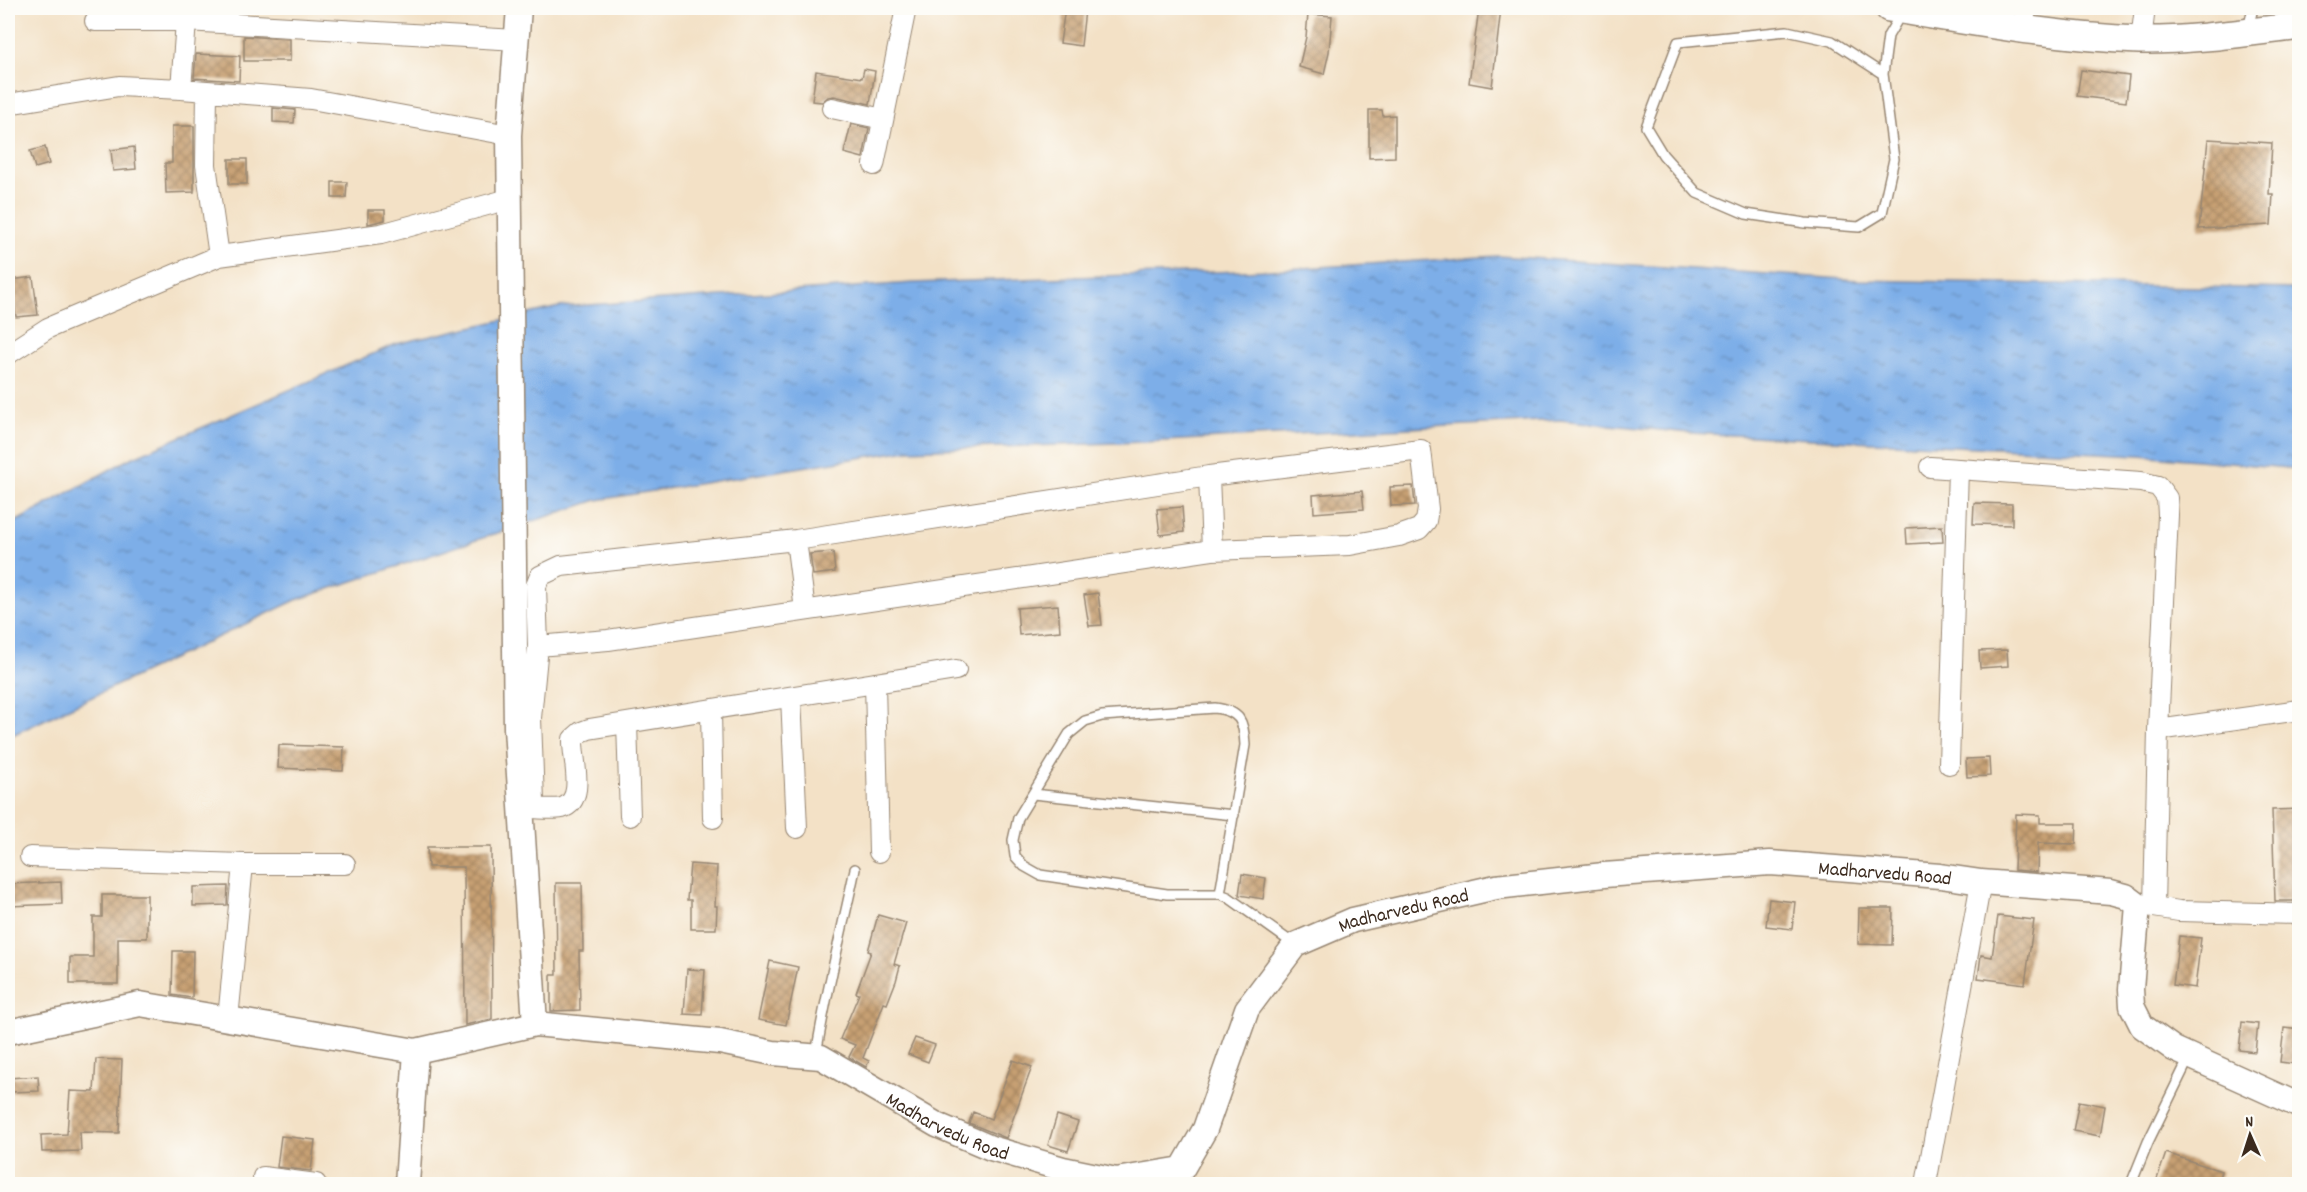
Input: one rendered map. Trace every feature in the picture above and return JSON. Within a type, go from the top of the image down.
[{"type":"main road","points":[[1898,8],[2025,19],[2140,40],[2250,20],[2300,26]]},
{"type":"street","points":[[519,8],[509,135],[513,551],[516,728],[525,808],[535,1024]]},
{"type":"street","points":[[874,165],[906,8]]},
{"type":"street","points":[[2140,40],[2145,8]]},
{"type":"street","points":[[95,21],[187,14],[518,40]]},
{"type":"street","points":[[181,89],[187,14]]},
{"type":"street","points":[[8,106],[14,103],[119,86],[181,89],[311,99],[509,135]]},
{"type":"street","points":[[207,92],[206,165],[219,256]]},
{"type":"street","points":[[832,108],[883,119]]},
{"type":"street","points":[[8,354],[48,328],[219,256],[381,234],[509,199]]},
{"type":"street","points":[[525,808],[534,802],[531,718],[538,646],[536,586],[540,576],[561,566],[795,540],[1209,476],[1421,450],[1428,508],[1426,521],[1419,529],[1399,536],[1350,545],[1212,550],[608,640],[538,646]]},
{"type":"street","points":[[1930,467],[2141,482],[2158,486],[2167,498],[2158,730],[2146,906],[2131,989],[2135,1013],[2142,1026],[2153,1036],[2190,1056],[2300,1106]]},
{"type":"street","points":[[1949,764],[1958,469]]},
{"type":"street","points":[[1209,476],[1212,550]]},
{"type":"street","points":[[795,540],[805,610]]},
{"type":"street","points":[[525,808],[561,808],[573,801],[577,793],[573,747],[575,736],[589,729],[956,670]]},
{"type":"street","points":[[875,683],[879,852]]},
{"type":"street","points":[[791,697],[797,828]]},
{"type":"street","points":[[711,710],[713,818]]},
{"type":"street","points":[[2158,730],[2300,710]]},
{"type":"street","points":[[627,723],[630,816]]},
{"type":"street","points":[[30,856],[243,864],[345,864]]},
{"type":"street","name":"Madharvedu Road","points":[[416,1051],[535,1024],[720,1042],[773,1053],[821,1057],[937,1125],[991,1149],[1063,1169],[1116,1180],[1181,1177],[1205,1129],[1247,1009],[1295,945],[1353,920],[1496,887],[1604,875],[1770,863],[2111,892],[2126,896],[2146,906]]},
{"type":"street","points":[[228,1019],[243,864]]},
{"type":"street","points":[[1926,1185],[1981,882]]},
{"type":"street","points":[[2146,906],[2179,911],[2300,914]]},
{"type":"street","points":[[8,1032],[140,1004],[416,1051],[407,1185]]},
{"type":"street","points":[[263,1177],[316,1185]]},
{"type":"lane","points":[[1883,74],[1832,41],[1787,31],[1678,42],[1646,127],[1663,154],[1697,193],[1746,214],[1805,223],[1859,227],[1882,213],[1894,159],[1883,74],[1888,36],[1898,8]]},
{"type":"lane","points":[[1220,894],[1245,745],[1244,730],[1239,717],[1229,710],[1215,708],[1102,716],[1085,721],[1069,734],[1018,818],[1013,840],[1015,856],[1024,866],[1040,875],[1167,894],[1220,894],[1228,897],[1295,945]]},
{"type":"lane","points":[[1033,794],[1233,815]]},
{"type":"lane","points":[[816,1057],[829,981],[855,869]]},
{"type":"lane","points":[[2131,1185],[2148,1142],[2190,1056]]},
{"type":"water","points":[[1498,256],[1859,280],[2299,289],[2299,469],[2139,455],[1690,433],[1560,420],[1145,442],[908,450],[597,500],[296,600],[8,737],[8,526],[129,459],[396,344],[559,307],[913,283],[1270,270]]},
{"type":"building","points":[[1065,8],[1085,10],[1081,46],[1060,43]]},
{"type":"building","points":[[1479,8],[1501,8],[1492,87],[1469,83]]},
{"type":"building","points":[[1308,14],[1332,16],[1329,52],[1324,74],[1299,67],[1306,37]]},
{"type":"building","points":[[244,36],[290,39],[290,61],[244,61]]},
{"type":"building","points":[[196,54],[240,56],[239,81],[194,78]]},
{"type":"building","points":[[864,69],[875,71],[870,104],[834,96],[822,102],[812,101],[816,71],[862,78]]},
{"type":"building","points":[[2081,70],[2129,76],[2126,102],[2077,96]]},
{"type":"building","points":[[273,108],[295,110],[294,123],[273,122]]},
{"type":"building","points":[[1369,110],[1382,110],[1383,116],[1395,115],[1395,157],[1369,158]]},
{"type":"building","points":[[851,124],[869,128],[863,158],[844,153]]},
{"type":"building","points":[[172,126],[194,126],[194,192],[166,193],[165,163],[172,163]]},
{"type":"building","points":[[2208,139],[2272,143],[2269,194],[2273,194],[2271,225],[2199,229]]},
{"type":"building","points":[[45,147],[49,164],[35,168],[30,151]]},
{"type":"building","points":[[134,147],[136,169],[113,171],[111,150]]},
{"type":"building","points":[[229,159],[247,159],[247,184],[229,184]]},
{"type":"building","points":[[332,182],[347,182],[346,198],[332,198]]},
{"type":"building","points":[[368,210],[385,210],[385,220],[368,224]]},
{"type":"building","points":[[33,277],[38,315],[16,317],[11,280]]},
{"type":"building","points":[[1413,486],[1415,505],[1391,506],[1390,487]]},
{"type":"building","points":[[1362,491],[1364,509],[1314,513],[1313,495]]},
{"type":"building","points":[[1974,503],[2012,504],[2012,525],[1973,524]]},
{"type":"building","points":[[1182,507],[1184,532],[1160,535],[1157,509]]},
{"type":"building","points":[[1942,526],[1943,542],[1907,544],[1906,528]]},
{"type":"building","points":[[833,552],[835,572],[813,575],[810,554]]},
{"type":"building","points":[[1098,593],[1102,625],[1089,626],[1084,595]]},
{"type":"building","points":[[1058,605],[1060,631],[1019,635],[1017,608]]},
{"type":"building","points":[[2007,650],[2008,666],[1980,668],[1979,651]]},
{"type":"building","points":[[279,745],[344,747],[343,771],[278,768]]},
{"type":"building","points":[[1989,758],[1990,776],[1967,777],[1966,759]]},
{"type":"building","points":[[2300,809],[2300,901],[2275,901],[2272,810]]},
{"type":"building","points":[[2016,814],[2040,815],[2040,823],[2077,823],[2076,844],[2038,843],[2037,872],[2014,870]]},
{"type":"building","points":[[427,847],[491,847],[492,1019],[465,1025],[464,867],[428,867]]},
{"type":"building","points":[[690,864],[717,866],[716,929],[691,929],[691,900],[687,900]]},
{"type":"building","points":[[1242,874],[1266,878],[1263,899],[1239,895]]},
{"type":"building","points":[[61,882],[62,904],[8,906],[8,884]]},
{"type":"building","points":[[556,883],[582,883],[583,951],[579,951],[580,1010],[551,1011],[551,975],[557,975]]},
{"type":"building","points":[[228,886],[227,905],[193,906],[193,887]]},
{"type":"building","points":[[102,895],[147,895],[147,938],[118,938],[118,984],[70,984],[70,957],[93,957],[93,917],[102,917]]},
{"type":"building","points":[[1769,899],[1795,902],[1792,929],[1766,926]]},
{"type":"building","points":[[1859,908],[1893,908],[1892,945],[1858,944]]},
{"type":"building","points":[[878,915],[906,923],[894,964],[900,966],[896,981],[887,1004],[884,1003],[863,1058],[869,1061],[866,1067],[849,1057],[855,1045],[840,1039],[859,994],[856,993],[871,952],[868,951]]},
{"type":"building","points":[[1998,916],[2034,920],[2025,984],[1978,978],[1981,955],[1992,957]]},
{"type":"building","points":[[2179,936],[2201,938],[2195,988],[2173,985]]},
{"type":"building","points":[[173,951],[193,951],[192,998],[172,995]]},
{"type":"building","points":[[770,961],[798,967],[786,1025],[758,1020]]},
{"type":"building","points":[[687,969],[705,970],[702,1015],[684,1014]]},
{"type":"building","points":[[2242,1022],[2258,1024],[2255,1052],[2239,1050]]},
{"type":"building","points":[[2284,1028],[2300,1030],[2296,1064],[2280,1062]]},
{"type":"building","points":[[915,1038],[935,1045],[928,1062],[908,1054]]},
{"type":"building","points":[[96,1059],[122,1060],[119,1133],[80,1132],[81,1151],[42,1152],[41,1135],[67,1134],[70,1091],[94,1092]]},
{"type":"building","points":[[1013,1060],[1032,1067],[1006,1138],[969,1123],[973,1112],[991,1119]]},
{"type":"building","points":[[38,1076],[39,1091],[10,1092],[9,1078]]},
{"type":"building","points":[[2079,1101],[2105,1106],[2100,1136],[2073,1131]]},
{"type":"building","points":[[1057,1115],[1078,1122],[1068,1151],[1048,1145]]},
{"type":"building","points":[[281,1136],[315,1140],[311,1171],[277,1167]]},
{"type":"building","points":[[2166,1153],[2221,1171],[2217,1185],[2155,1185]]}]
